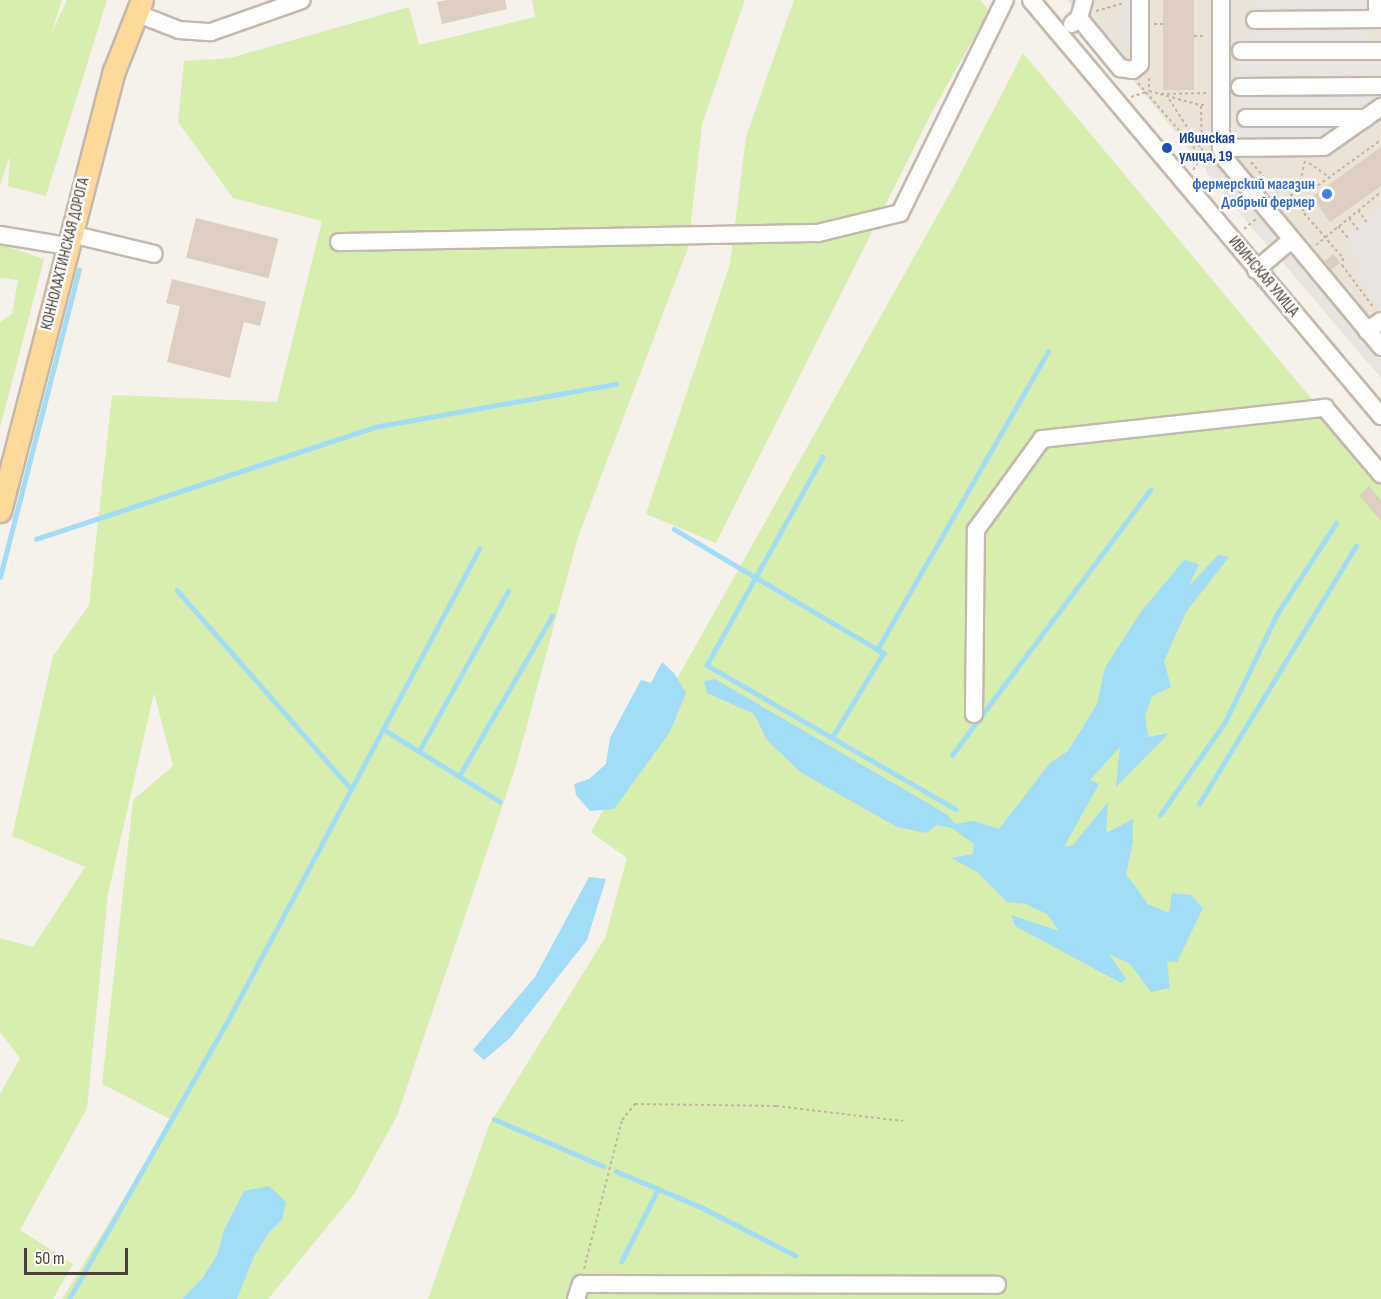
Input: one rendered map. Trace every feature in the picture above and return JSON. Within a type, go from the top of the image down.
[{"type":"main road","name":"КОННОЛАХТИНСКАЯ ДОРОГА","points":[[0,511],[114,72],[139,7]]},
{"type":"street","points":[[139,7],[179,30],[211,32],[302,0]]},
{"type":"street","points":[[339,242],[818,233],[900,213],[1005,0]]},
{"type":"street","name":"ИВИНСКАЯ УЛИЦА","points":[[1031,0],[1381,416]]},
{"type":"street","points":[[1059,33],[1079,18],[1084,0]]},
{"type":"street","points":[[1221,0],[1221,147],[1226,160],[1290,241],[1374,320],[1381,347]]},
{"type":"street","points":[[1255,20],[1379,19],[1377,0]]},
{"type":"street","points":[[1079,18],[1120,68],[1126,70],[1140,64],[1140,1]]},
{"type":"street","points":[[1241,51],[1381,51]]},
{"type":"street","points":[[1240,87],[1381,86]]},
{"type":"street","points":[[1221,147],[1324,147],[1381,107]]},
{"type":"street","points":[[1246,118],[1366,118]]},
{"type":"street","points":[[0,235],[69,240],[154,254]]},
{"type":"street","points":[[1256,270],[1290,241]]},
{"type":"street","points":[[974,714],[976,530],[1042,439],[1325,408],[1381,474]]},
{"type":"street","points":[[578,1291],[997,1285]]},
{"type":"path","points":[[1079,18],[1114,4],[1140,1]]},
{"type":"path","points":[[1194,36],[1210,36]]},
{"type":"path","points":[[1149,68],[1149,91]]},
{"type":"path","points":[[1126,70],[1202,157],[1190,174]]},
{"type":"path","points":[[1126,99],[1149,91],[1169,99],[1201,105]]},
{"type":"path","points":[[1158,94],[1211,93]]},
{"type":"path","points":[[1169,99],[1201,148]]},
{"type":"path","points":[[1249,157],[1269,183],[1298,191],[1313,189],[1381,140]]},
{"type":"path","points":[[1329,177],[1305,158],[1298,191],[1304,213],[1326,237],[1374,320]]},
{"type":"path","points":[[1304,256],[1381,192]]},
{"type":"path","points":[[1358,210],[1367,223]]},
{"type":"path","points":[[1349,218],[1358,230]]},
{"type":"path","points":[[1338,226],[1348,238]]},
{"type":"path","points":[[578,1291],[622,1120],[634,1104],[776,1106],[903,1121]]},
{"type":"shaded area","points":[[1067,0],[1381,0],[1381,378],[1278,257]]},
{"type":"shaded area","points":[[1122,0],[1133,0],[1133,47],[1122,47]]},
{"type":"shaded area","points":[[1232,0],[1369,0],[1370,57],[1381,57],[1381,101],[1310,153],[1235,154],[1235,40],[1253,40],[1252,2]]},
{"type":"shaded area","points":[[1101,16],[1118,35],[1110,42],[1093,23]]},
{"type":"shaded area","points":[[1214,165],[1276,239],[1268,246],[1206,172]]},
{"type":"shaded area","points":[[1248,168],[1312,244],[1305,250],[1241,174]]},
{"type":"shaded area","points":[[1381,207],[1381,311],[1354,273],[1362,267],[1341,237]]},
{"type":"shaded area","points":[[1293,257],[1381,360],[1381,375],[1287,263]]},
{"type":"green space","points":[[0,0],[62,0],[51,34],[67,0],[107,0],[46,196],[8,186],[10,156],[0,185]]},
{"type":"green space","points":[[532,0],[745,0],[702,124],[688,248],[578,537],[515,769],[397,1116],[354,1194],[268,1299],[237,1299],[254,1257],[268,1234],[282,1220],[244,1191],[224,1230],[217,1255],[203,1277],[182,1299],[62,1299],[172,1120],[102,1084],[133,800],[173,766],[154,693],[108,894],[87,1108],[20,1230],[73,1264],[53,1299],[0,1299],[0,1094],[20,1058],[0,1032],[0,938],[33,947],[85,867],[12,836],[53,656],[89,605],[112,395],[277,402],[322,221],[233,198],[178,122],[184,61],[230,58],[409,7],[419,45],[535,17]]},
{"type":"green space","points":[[794,0],[980,0],[989,11],[933,110],[716,543],[646,514],[730,264],[746,137]]},
{"type":"green space","points":[[1023,53],[1381,482],[1381,1299],[428,1299],[489,1125],[605,938],[627,858],[591,832],[955,184]]},
{"type":"green space","points":[[0,244],[44,259],[0,428],[0,322],[12,314],[18,280],[0,278]]},
{"type":"water","points":[[1218,555],[1229,557],[1186,612],[1164,661],[1171,687],[1152,696],[1145,716],[1148,737],[1169,733],[1116,787],[1120,747],[1090,780],[1099,784],[1064,847],[1073,845],[1108,802],[1106,833],[1133,819],[1133,842],[1126,874],[1148,904],[1169,913],[1172,893],[1191,895],[1203,908],[1177,962],[1167,961],[1170,988],[1151,992],[1130,964],[1109,954],[1126,979],[1121,983],[1015,926],[1011,915],[1059,931],[1047,914],[1026,904],[1007,902],[977,872],[951,858],[973,854],[974,844],[952,828],[937,825],[926,833],[897,827],[800,772],[767,740],[754,714],[707,693],[704,681],[715,679],[948,815],[955,824],[974,821],[999,829],[1050,763],[1068,751],[1097,704],[1105,668],[1140,613],[1184,560],[1199,564],[1188,587]]},
{"type":"water","points":[[662,662],[674,673],[686,693],[670,732],[614,809],[590,811],[576,795],[574,784],[589,779],[606,764],[610,738],[641,680],[651,683]]},
{"type":"water","points":[[589,877],[606,879],[587,940],[510,1038],[484,1060],[473,1050],[535,977]]},
{"type":"water","points":[[269,1186],[286,1202],[282,1220],[268,1234],[254,1257],[237,1299],[182,1299],[203,1277],[217,1255],[224,1230],[244,1191]]},
{"type":"building","points":[[505,0],[507,9],[442,24],[437,2]]},
{"type":"building","points":[[1163,0],[1194,0],[1194,90],[1163,90]]},
{"type":"building","points":[[1381,147],[1381,186],[1330,222],[1312,197]]},
{"type":"building","points":[[196,218],[278,239],[269,278],[186,258]]},
{"type":"building","points":[[1333,254],[1340,262],[1332,270],[1325,261]]},
{"type":"building","points":[[172,279],[266,302],[260,326],[244,322],[230,378],[167,362],[180,306],[166,303]]},
{"type":"building","points":[[1369,486],[1381,500],[1381,521],[1359,495]]},
{"type":"waterway","points":[[0,577],[79,270]]},
{"type":"waterway","points":[[877,650],[1048,352]]},
{"type":"waterway","points":[[36,539],[374,427],[616,384]]},
{"type":"waterway","points":[[823,457],[707,665],[955,809]]},
{"type":"waterway","points":[[952,755],[1150,490]]},
{"type":"waterway","points":[[1160,815],[1225,722],[1277,614],[1336,523]]},
{"type":"waterway","points":[[674,529],[884,653],[833,737]]},
{"type":"waterway","points":[[1199,804],[1356,546]]},
{"type":"waterway","points":[[69,1299],[227,1022],[479,549]]},
{"type":"waterway","points":[[177,590],[351,789]]},
{"type":"waterway","points":[[419,751],[508,591]]},
{"type":"waterway","points":[[459,776],[552,616]]},
{"type":"waterway","points":[[383,729],[499,801]]},
{"type":"waterway","points":[[494,1119],[603,1166]]},
{"type":"waterway","points":[[616,1171],[701,1207],[795,1255]]},
{"type":"waterway","points":[[621,1262],[658,1189]]},
{"type":"place","name":"Ивинская улица, 19","points":[[1167,148]]},
{"type":"place","name":"фермерский магазин Добрый фермер","points":[[1327,194]]}]
